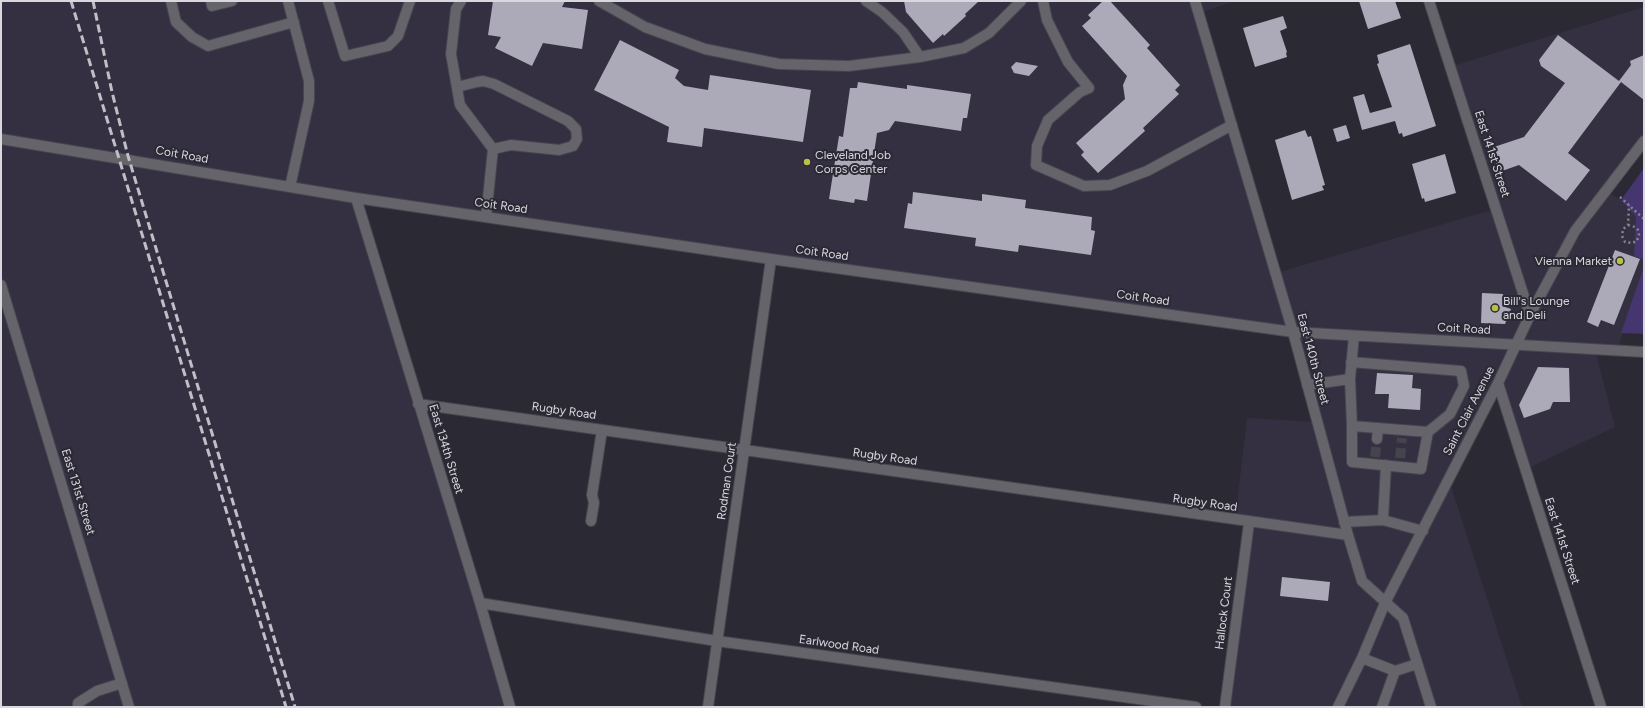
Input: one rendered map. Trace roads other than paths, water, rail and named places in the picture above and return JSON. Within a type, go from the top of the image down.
[{"type":"street","points":[[171,1],[176,22],[192,37],[208,46],[294,22]]},
{"type":"street","points":[[211,1],[212,6],[232,1]]},
{"type":"street","points":[[288,1],[310,81],[309,101],[290,187]]},
{"type":"street","points":[[328,1],[345,56],[388,46],[398,36],[410,1]]},
{"type":"street","points":[[461,1],[456,9],[451,54],[460,105],[493,149],[486,217]]},
{"type":"street","points":[[599,1],[645,27],[705,49],[779,64],[849,66],[920,57],[964,48],[989,33],[1022,1]]},
{"type":"street","points":[[866,1],[882,12],[903,32],[920,57]]},
{"type":"street","points":[[1043,1],[1047,20],[1068,62],[1089,88],[1080,92],[1048,120],[1037,146],[1036,165],[1084,186],[1110,185],[1147,171],[1232,126]]},
{"type":"street","name":"East 140th Street","points":[[1196,1],[1293,332],[1344,522],[1362,582],[1403,618],[1431,707]]},
{"type":"street","name":"East 141st Street","points":[[1429,1],[1530,315]]},
{"type":"street","points":[[457,87],[484,81],[494,84],[568,121],[576,128],[577,139],[573,146],[559,150],[511,145],[493,149]]},
{"type":"street","name":"Coit Road","points":[[1,138],[356,198],[771,259],[1293,332],[1644,352]]},
{"type":"street","name":"Saint Clair Avenue","points":[[1338,707],[1362,658],[1385,603],[1498,383],[1530,315],[1575,231],[1644,140]]},
{"type":"street","name":"East 134th Street","points":[[356,198],[480,603],[510,707]]},
{"type":"street","name":"Rodman Court","points":[[708,707],[771,259]]},
{"type":"street","name":"East 131st Street","points":[[1,286],[129,707]]},
{"type":"street","points":[[1354,336],[1350,379],[1352,462],[1375,460],[1386,465],[1400,462],[1421,469],[1428,432]]},
{"type":"street","points":[[1351,362],[1461,372],[1464,386],[1450,414],[1428,432],[1402,434],[1378,428],[1352,426]]},
{"type":"street","points":[[1307,385],[1350,379]]},
{"type":"street","name":"East 141st Street","points":[[1498,383],[1601,707]]},
{"type":"street","name":"Rugby Road","points":[[418,404],[1348,535]]},
{"type":"street","points":[[1377,439],[1378,428]]},
{"type":"street","points":[[591,521],[594,503],[592,495],[602,430]]},
{"type":"street","points":[[1383,520],[1386,465]]},
{"type":"street","points":[[1344,522],[1383,520],[1423,531]]},
{"type":"street","name":"Hallock Court","points":[[1225,707],[1249,522]]},
{"type":"street","name":"Earlwood Road","points":[[480,603],[717,641],[1196,707]]},
{"type":"street","points":[[1362,658],[1396,671],[1417,664]]},
{"type":"street","points":[[1382,707],[1396,671]]},
{"type":"street","points":[[78,707],[78,703],[97,692],[122,683]]},
{"type":"tunnel","points":[[1400,458],[1402,438]]},
{"type":"tunnel","points":[[1375,457],[1377,439]]},
{"type":"railway","points":[[71,1],[286,707]]},
{"type":"railway","points":[[93,1],[112,92],[128,156],[295,707]]},
{"type":"place","name":"Cleveland Job Corps Center","points":[[807,162]]},
{"type":"place","name":"Vienna Market","points":[[1620,261]]},
{"type":"place","name":"Bill's Lounge and Deli","points":[[1495,308]]}]
